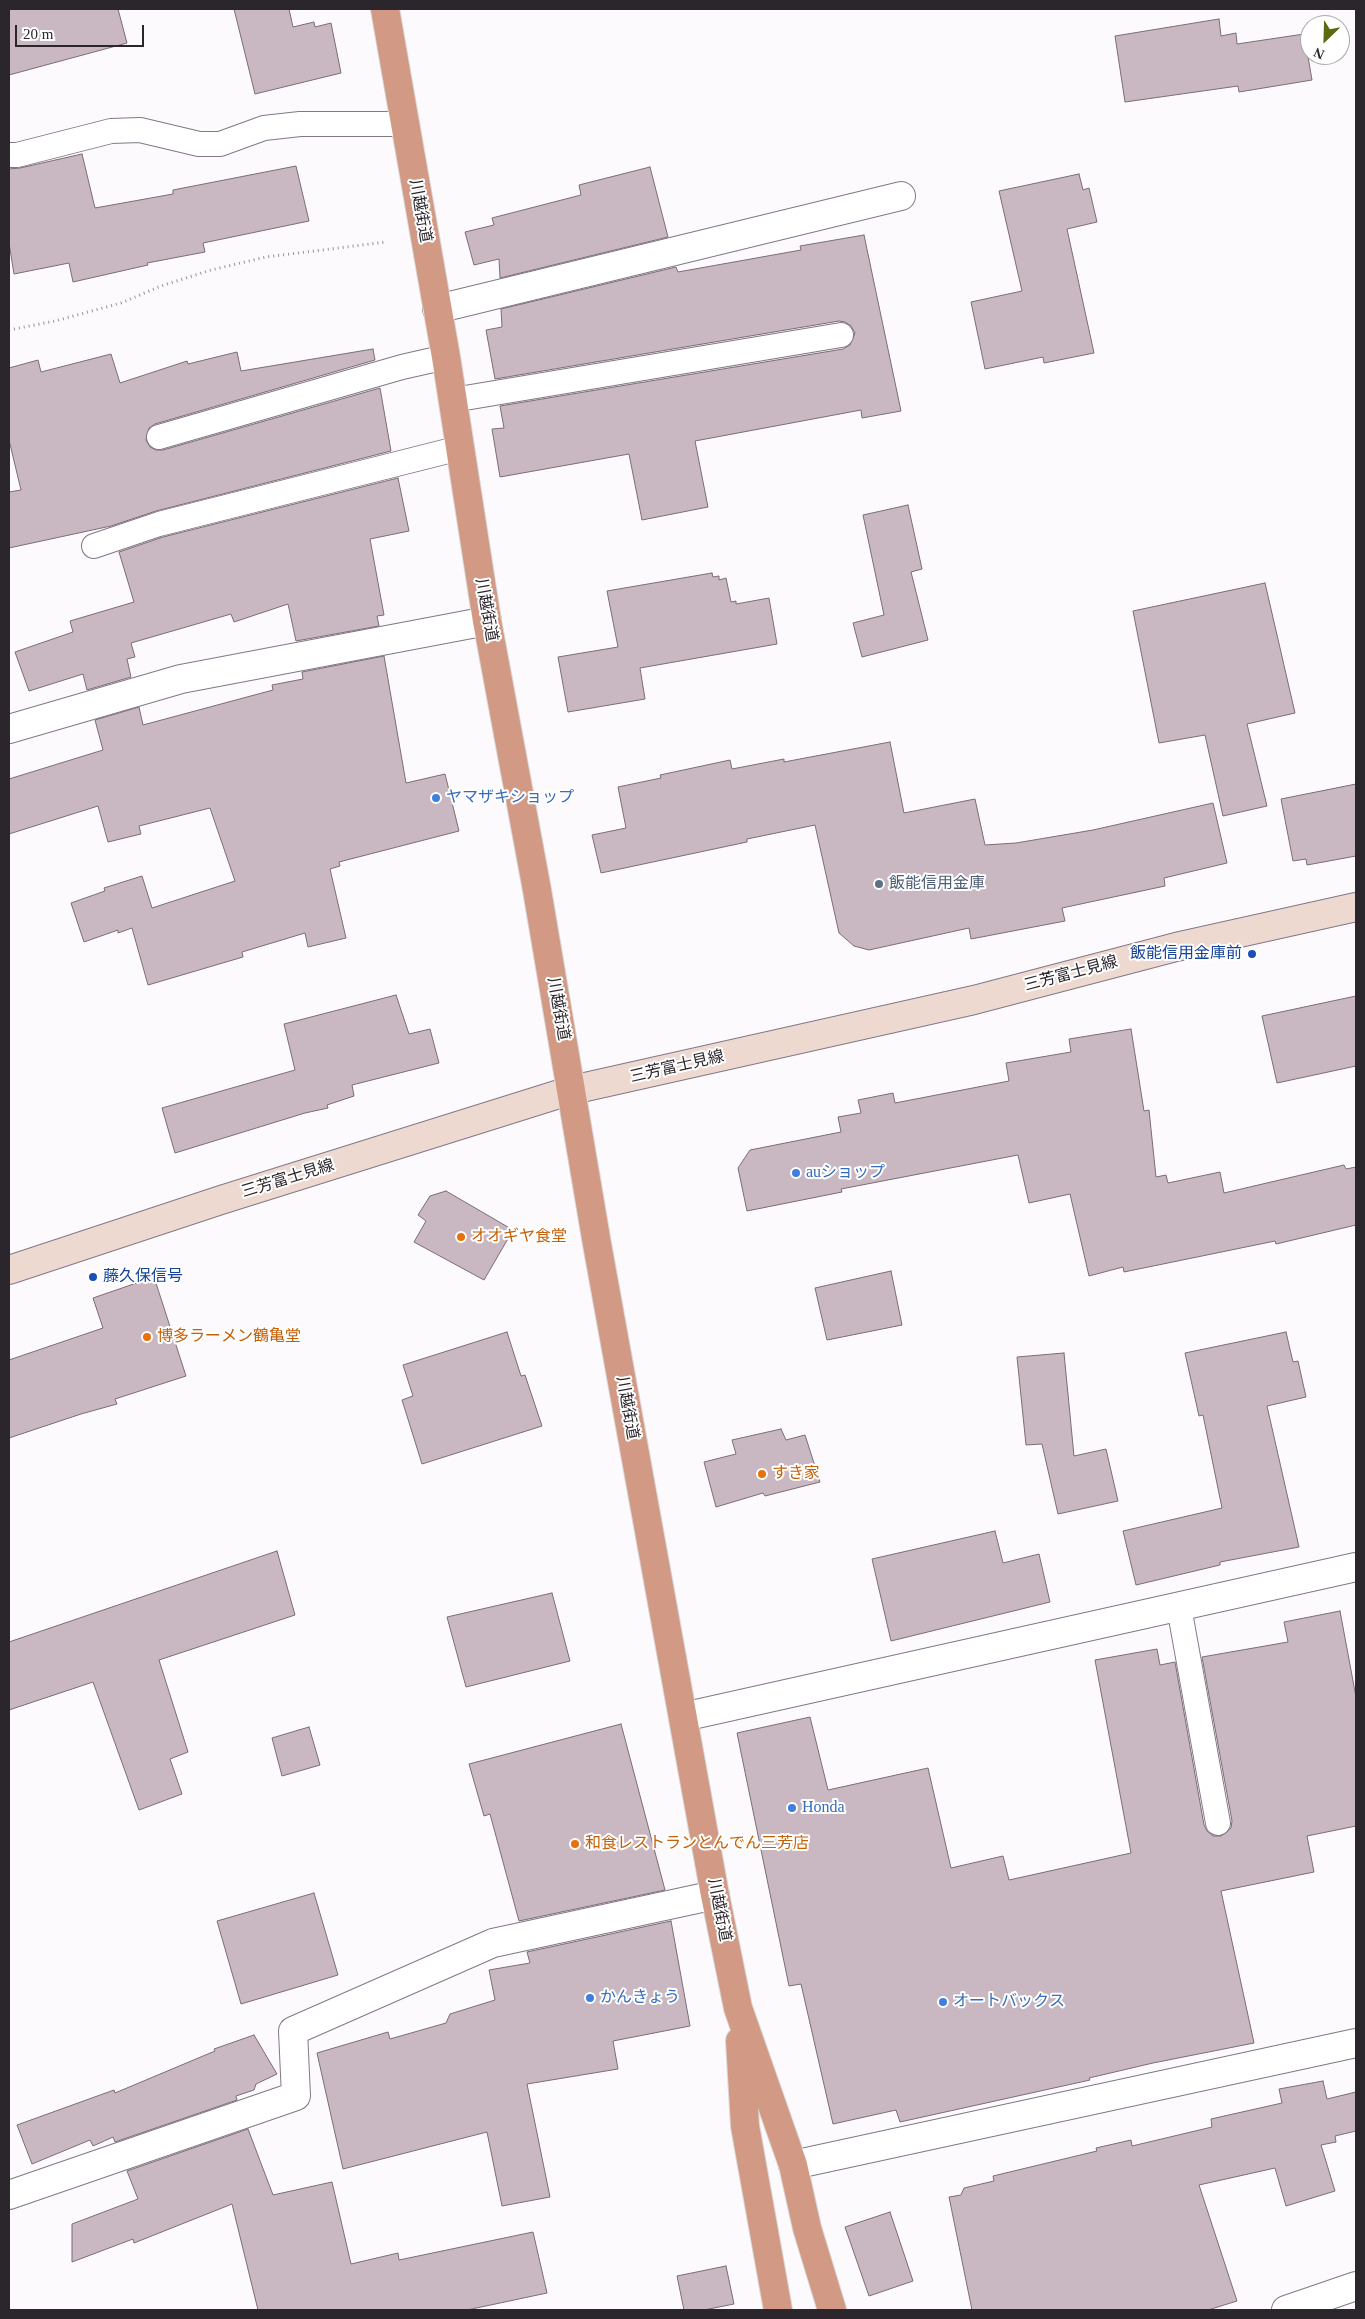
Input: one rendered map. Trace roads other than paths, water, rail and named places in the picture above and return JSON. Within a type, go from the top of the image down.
[{"type":"highway","name":"川越街道","points":[[385,9],[446,357],[487,621],[715,1895],[738,2008],[793,2165],[807,2228],[832,2310]]},
{"type":"highway","name":"川越街道","points":[[738,2008],[745,2126],[778,2310]]},
{"type":"main road","name":"三芳富士見線","points":[[9,1270],[221,1200],[572,1090],[974,1000],[1176,947],[1356,907]]},
{"type":"street","points":[[437,309],[902,196]]},
{"type":"street","points":[[9,728],[181,679],[487,621]]},
{"type":"street","points":[[683,1718],[1356,1567]]},
{"type":"street","points":[[9,2195],[296,2096],[293,2031],[493,1944],[715,1895]]},
{"type":"street","points":[[793,2165],[1356,2043]]},
{"type":"street","points":[[1286,2310],[1356,2286]]},
{"type":"lane","points":[[9,155],[17,155],[111,131],[140,130],[199,144],[220,144],[264,128],[300,124],[405,124]]},
{"type":"lane","points":[[453,400],[841,335]]},
{"type":"lane","points":[[158,437],[402,367],[446,357]]},
{"type":"lane","points":[[94,546],[159,524],[460,448]]},
{"type":"lane","points":[[1180,1607],[1218,1823]]},
{"type":"place","name":"ヤマザキショップ","points":[[436,798]]},
{"type":"place","name":"飯能信用金庫","points":[[879,884]]},
{"type":"place","name":"飯能信用金庫前","points":[[1252,954]]},
{"type":"place","name":"auショップ","points":[[796,1173]]},
{"type":"place","name":"オオギヤ食堂","points":[[461,1237]]},
{"type":"place","name":"藤久保信号","points":[[93,1277]]},
{"type":"place","name":"博多ラーメン鶴亀堂","points":[[147,1337]]},
{"type":"place","name":"すき家","points":[[762,1474]]},
{"type":"place","name":"Honda","points":[[792,1808]]},
{"type":"place","name":"和食レストランとんでん三芳店","points":[[575,1844]]},
{"type":"place","name":"かんきょう","points":[[590,1998]]},
{"type":"place","name":"オートバックス","points":[[943,2002]]}]
